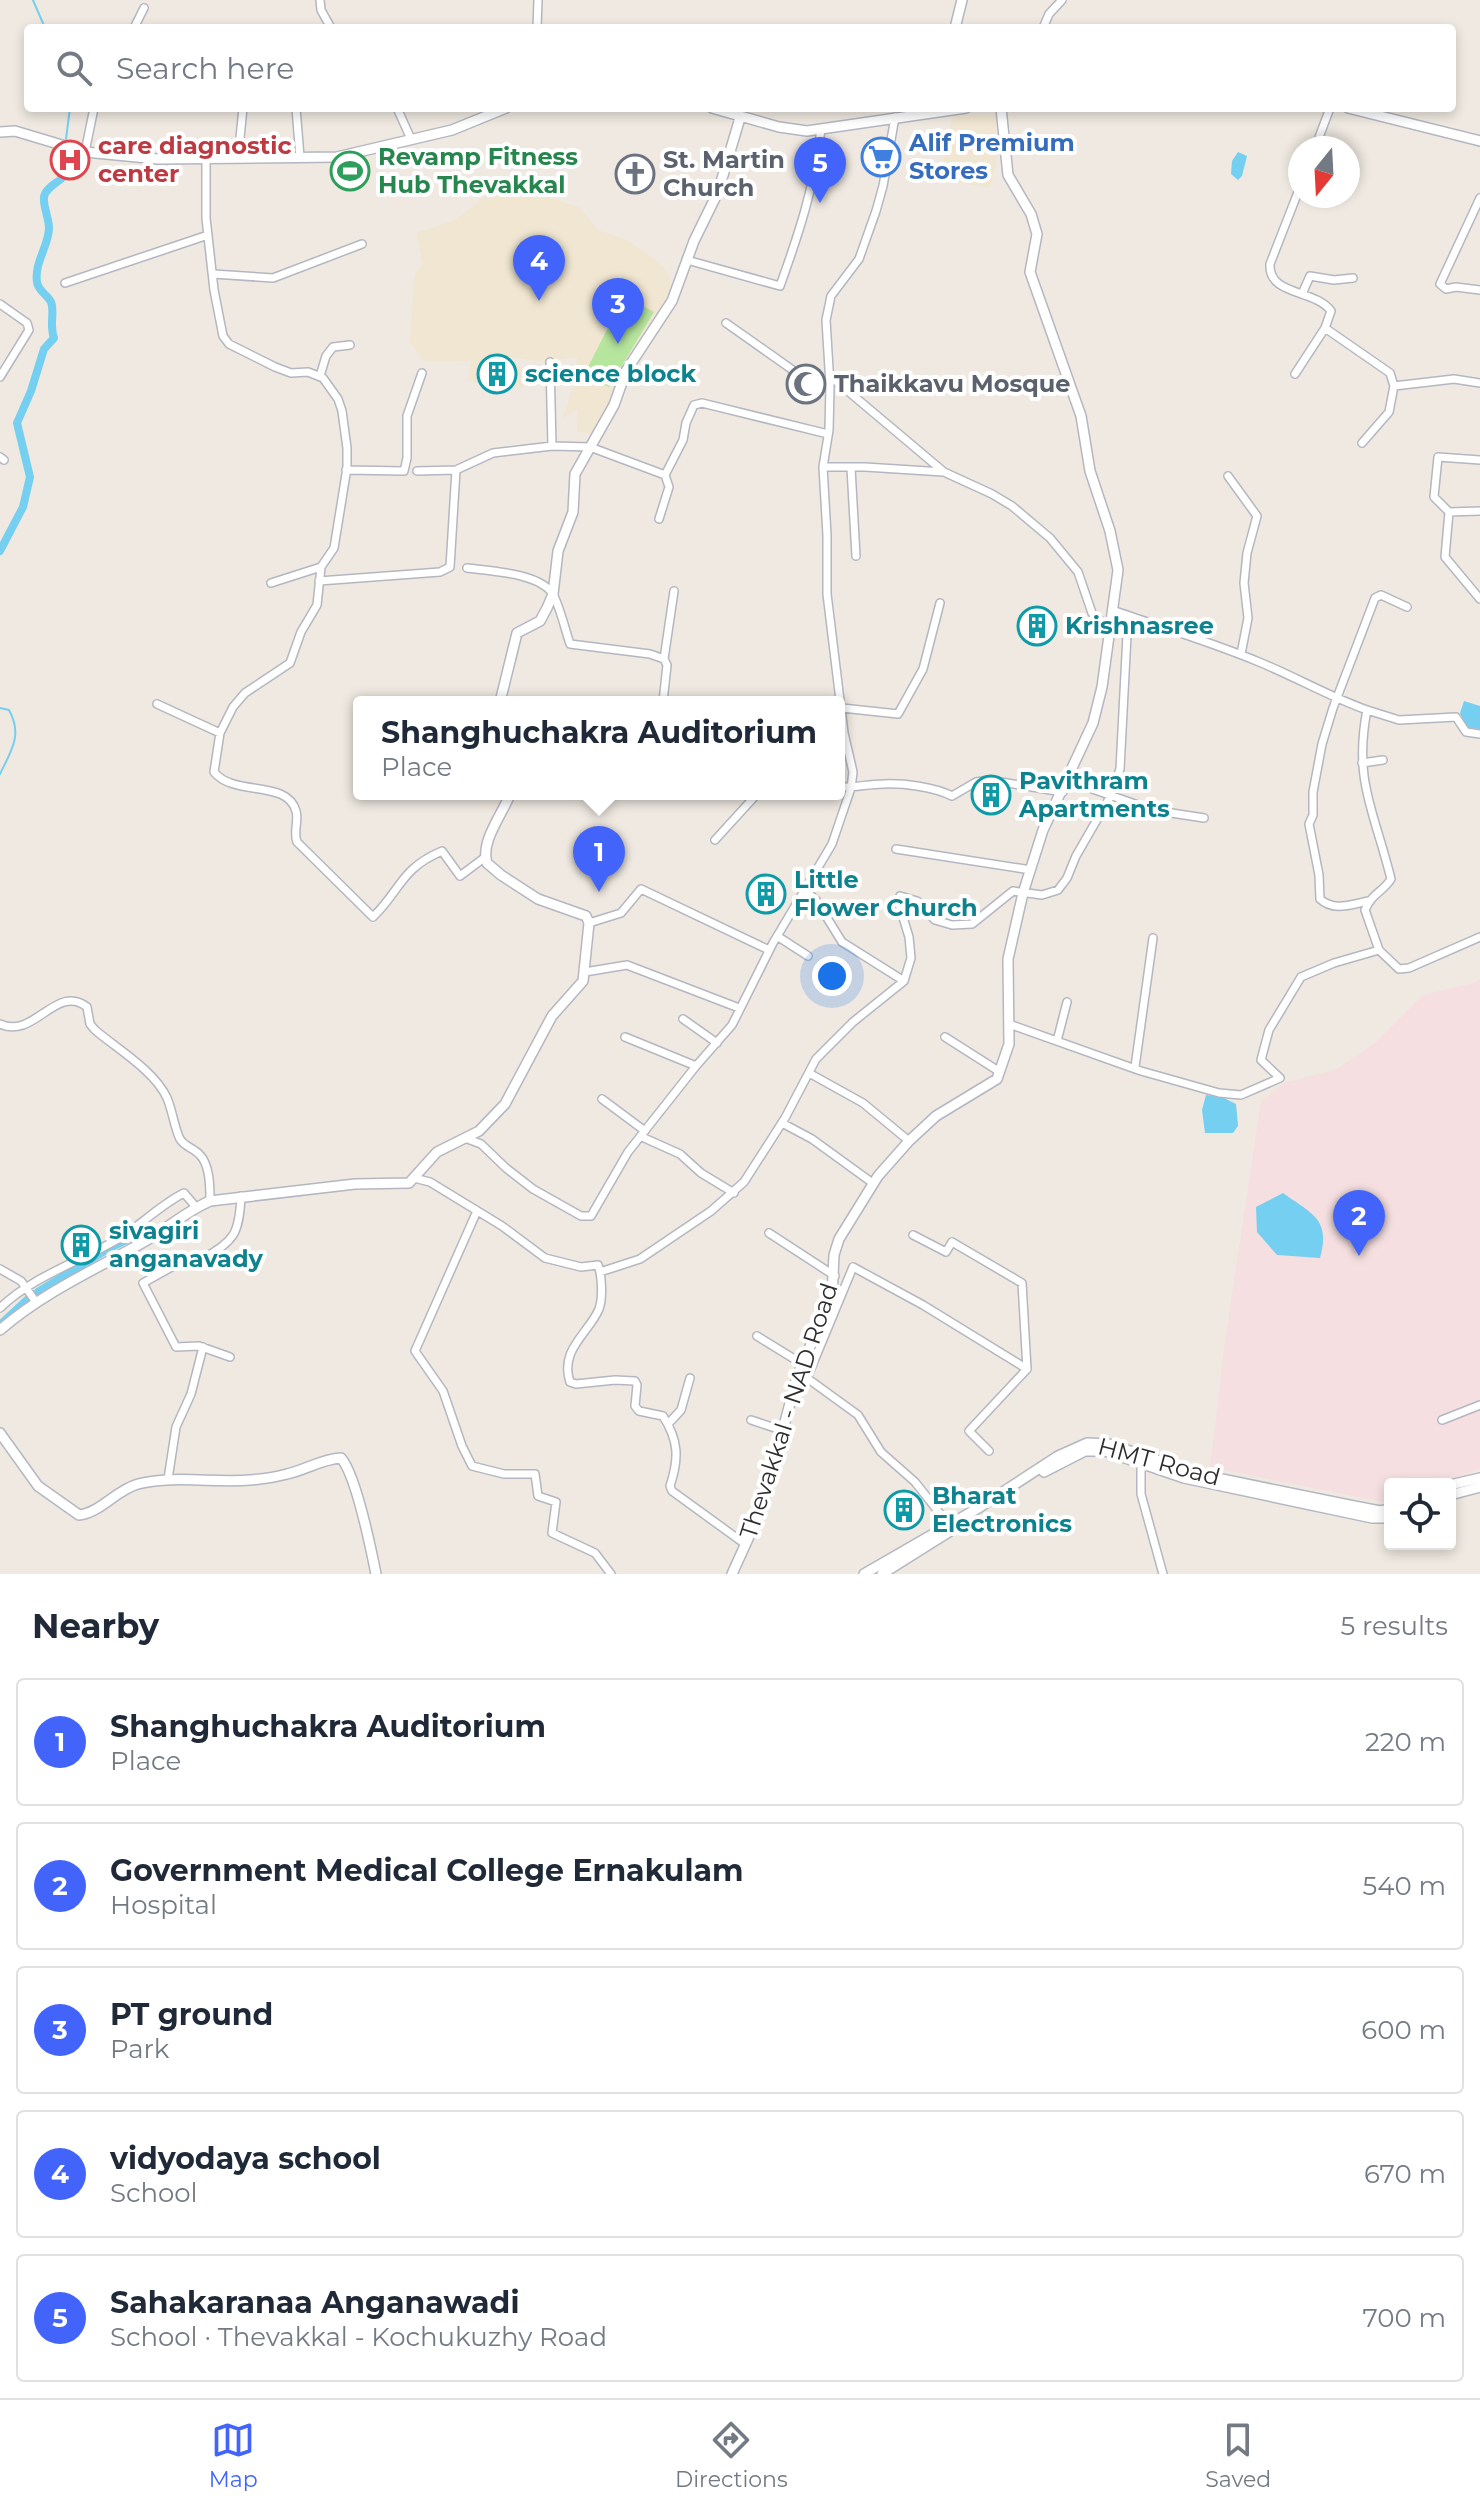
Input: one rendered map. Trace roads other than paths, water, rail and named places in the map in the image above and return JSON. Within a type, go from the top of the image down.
[{"type":"main road","points":[[956,24],[962,0]]},
{"type":"main road","points":[[0,132],[15,131],[85,152],[158,159],[337,157],[452,130],[496,112]]},
{"type":"main road","points":[[723,112],[807,131],[922,112]]},
{"type":"main road","points":[[1000,1072],[1009,1044],[1008,959],[1023,893],[1043,830],[1093,723],[1102,687],[1118,570],[1110,531],[1090,471],[1081,416],[1030,272],[1037,234],[1031,214],[1008,175],[1001,112]]},
{"type":"main road","points":[[1364,112],[1480,141]]},
{"type":"main road","points":[[501,696],[517,633],[540,621],[553,594],[558,551],[573,512],[575,474],[614,405],[626,371],[672,301],[718,192],[740,118]]},
{"type":"main road","points":[[0,1330],[70,1280],[149,1239],[210,1201],[355,1184],[409,1183],[437,1152],[479,1131],[505,1104],[539,1037],[552,1016],[577,989],[585,972],[589,923],[586,916],[525,891],[491,868],[484,858],[507,800]]},
{"type":"main road","name":"Thevakkal - NAD Road","points":[[732,1574],[762,1508],[789,1404],[832,1296],[834,1255],[839,1239],[878,1176],[909,1141],[936,1116],[997,1079],[1000,1072]]},
{"type":"main road","points":[[0,1433],[38,1486],[79,1515],[87,1515],[121,1490],[168,1479],[251,1480],[288,1474],[326,1460],[341,1458],[361,1512],[376,1574]]},
{"type":"main road","name":"HMT Road","points":[[864,1574],[1058,1456],[1084,1447],[1109,1444],[1222,1479],[1384,1510]]},
{"type":"main road","name":"HMT Road","points":[[882,1574],[1084,1447],[1184,1478],[1384,1517]]},
{"type":"main road","points":[[1456,1484],[1480,1478]]},
{"type":"main road","points":[[1456,1493],[1480,1487]]},
{"type":"street","points":[[320,0],[321,10],[329,24]]},
{"type":"street","points":[[537,24],[538,0]]},
{"type":"street","points":[[1045,24],[1062,0]]},
{"type":"street","points":[[136,24],[144,8]]},
{"type":"street","points":[[85,152],[93,112]]},
{"type":"street","points":[[238,158],[243,112]]},
{"type":"street","points":[[296,112],[300,157]]},
{"type":"street","points":[[399,112],[411,139]]},
{"type":"street","points":[[1320,136],[1328,112]]},
{"type":"street","points":[[841,696],[827,594],[823,467],[830,381],[826,320],[831,296],[859,259],[883,186],[895,117]]},
{"type":"street","points":[[687,260],[780,286],[806,212],[816,172],[821,129]]},
{"type":"street","points":[[206,158],[208,235],[223,336],[229,344],[291,373],[308,372],[320,376],[331,388],[342,411],[346,470],[334,548],[321,567],[317,605],[301,632],[290,663],[245,693],[233,707],[220,733],[214,772],[237,786],[275,792],[292,802],[297,816],[297,842],[373,917],[400,880],[429,856],[442,851],[460,876],[484,858]]},
{"type":"street","points":[[1480,198],[1440,284],[1446,289],[1480,290]]},
{"type":"street","points":[[1292,208],[1269,274],[1275,284],[1320,301],[1331,311],[1325,328],[1295,374]]},
{"type":"street","points":[[65,283],[208,235]]},
{"type":"street","points":[[213,274],[273,278],[362,244]]},
{"type":"street","points":[[1302,294],[1310,276],[1334,280],[1353,278]]},
{"type":"street","points":[[0,304],[27,323],[29,330],[0,377]]},
{"type":"street","points":[[726,323],[804,378],[830,381],[944,472],[1012,506],[1050,538],[1078,572],[1092,613],[1109,628]]},
{"type":"street","points":[[1325,328],[1390,373],[1394,386],[1389,412],[1362,443]]},
{"type":"street","points":[[320,376],[326,356],[333,347],[350,345]]},
{"type":"street","points":[[550,362],[552,446]]},
{"type":"street","points":[[346,470],[404,471],[407,416],[422,373]]},
{"type":"street","points":[[1394,386],[1454,379],[1480,383]]},
{"type":"street","points":[[659,519],[669,487],[665,475],[668,465],[683,440],[694,405],[702,403],[828,434]]},
{"type":"street","points":[[417,471],[456,470],[493,453],[552,446],[590,447],[665,475]]},
{"type":"street","points":[[1480,460],[1438,457],[1434,497],[1449,512],[1480,511]]},
{"type":"street","points":[[823,467],[944,472]]},
{"type":"street","points":[[851,468],[856,556]]},
{"type":"street","points":[[319,581],[440,572],[450,567],[456,470]]},
{"type":"street","points":[[1228,476],[1257,516],[1247,553],[1244,583],[1248,618],[1241,654]]},
{"type":"street","points":[[1449,512],[1445,557],[1480,599]]},
{"type":"street","points":[[271,583],[321,567]]},
{"type":"street","points":[[467,568],[511,573],[541,584],[553,594],[570,644],[650,654],[664,659]]},
{"type":"street","points":[[664,696],[667,665],[664,659],[674,591]]},
{"type":"street","points":[[1369,901],[1339,907],[1326,905],[1320,899],[1319,875],[1309,824],[1313,815],[1313,792],[1322,744],[1375,598],[1381,595],[1407,607]]},
{"type":"street","points":[[845,708],[898,714],[923,669],[940,603]]},
{"type":"street","points":[[1112,610],[1241,654],[1319,688],[1337,700],[1399,720],[1456,717],[1466,732],[1480,734]]},
{"type":"street","points":[[600,1272],[640,1259],[734,1193],[782,1123],[816,1059],[853,1022],[904,981],[911,958],[909,937],[898,901],[900,896],[917,901],[935,920],[952,925],[972,924],[1013,891],[1042,895],[1058,890],[1110,797],[1120,769],[1128,616]]},
{"type":"street","points":[[157,704],[220,733]]},
{"type":"street","points":[[1367,710],[1362,733],[1366,795],[1391,879],[1387,886],[1375,892],[1365,910],[1379,950],[1399,969],[1409,968],[1480,937]]},
{"type":"street","points":[[465,1138],[481,1144],[533,1189],[581,1216],[591,1216],[628,1152],[732,1025],[769,950],[832,844],[851,788],[853,772],[845,725]]},
{"type":"street","points":[[1362,763],[1383,760]]},
{"type":"street","points":[[845,788],[884,784],[923,788],[952,796],[976,782],[989,780],[1063,792]]},
{"type":"street","points":[[1067,780],[1152,810],[1204,818]]},
{"type":"street","points":[[715,840],[752,800]]},
{"type":"street","points":[[896,849],[1031,870]]},
{"type":"street","points":[[589,923],[621,913],[641,889],[769,950]]},
{"type":"street","points":[[806,891],[816,900],[842,942],[904,981]]},
{"type":"street","points":[[777,936],[808,956]]},
{"type":"street","points":[[1135,1067],[1153,938]]},
{"type":"street","points":[[1009,1024],[1219,1093],[1241,1095],[1280,1078],[1261,1060],[1269,1030],[1301,977],[1334,963],[1379,950]]},
{"type":"street","points":[[585,972],[627,965],[739,1008]]},
{"type":"street","points":[[0,1024],[9,1028],[20,1027],[68,1000],[87,1007],[90,1024],[95,1030],[134,1061],[162,1090],[175,1117],[178,1137],[201,1155],[210,1184],[210,1201]]},
{"type":"street","points":[[1057,1041],[1067,1002]]},
{"type":"street","points":[[683,1019],[717,1043]]},
{"type":"street","points":[[625,1037],[696,1066]]},
{"type":"street","points":[[945,1037],[1000,1072]]},
{"type":"street","points":[[809,1073],[863,1103],[909,1141]]},
{"type":"street","points":[[602,1099],[644,1134],[680,1154],[701,1173],[734,1193]]},
{"type":"street","points":[[782,1123],[812,1139],[874,1184]]},
{"type":"street","points":[[414,1178],[430,1182],[545,1258],[581,1267],[598,1265],[598,1310],[573,1345],[568,1367],[570,1382],[635,1381],[635,1406],[639,1411],[663,1416],[678,1451],[670,1486],[672,1491],[745,1544]]},
{"type":"street","points":[[0,1308],[27,1287],[123,1236],[184,1193],[196,1207]]},
{"type":"street","points":[[230,1357],[203,1347],[176,1347],[143,1283],[186,1259],[197,1263],[231,1241],[240,1222],[241,1196]]},
{"type":"street","points":[[477,1211],[415,1351],[443,1391],[472,1466],[504,1474],[535,1474],[538,1496],[556,1502],[552,1533],[595,1553],[611,1574]]},
{"type":"street","points":[[769,1233],[835,1276]]},
{"type":"street","points":[[913,1235],[946,1252],[952,1242],[1022,1283],[1027,1369],[969,1431],[989,1451]]},
{"type":"street","points":[[949,1525],[915,1482],[881,1452],[858,1415],[807,1378],[853,1267],[923,1305],[1027,1369]]},
{"type":"street","points":[[0,1269],[27,1287],[36,1302]]},
{"type":"street","points":[[757,1336],[804,1365]]},
{"type":"street","points":[[168,1479],[176,1427],[191,1394],[203,1347]]},
{"type":"street","points":[[668,1424],[681,1410],[690,1378]]},
{"type":"street","points":[[1442,1420],[1480,1405]]},
{"type":"street","points":[[751,1420],[784,1431]]},
{"type":"street","points":[[1141,1463],[1141,1494],[1163,1574]]},
{"type":"water","points":[[1238,152],[1247,156],[1238,180],[1231,174],[1232,161]]},
{"type":"water","points":[[1464,701],[1480,706],[1480,729],[1467,728],[1460,713]]},
{"type":"water","points":[[1206,1095],[1222,1097],[1236,1104],[1238,1126],[1233,1133],[1205,1133],[1202,1110]]},
{"type":"water","points":[[1283,1193],[1310,1213],[1321,1226],[1323,1245],[1320,1258],[1277,1255],[1257,1232],[1256,1207]]},
{"type":"waterway","points":[[33,0],[43,24]]},
{"type":"waterway","points":[[66,139],[69,112]]},
{"type":"waterway","points":[[0,551],[23,507],[30,477],[17,423],[44,349],[54,338],[52,306],[39,288],[37,275],[49,228],[44,197],[48,189],[61,179],[64,152]]},
{"type":"waterway","points":[[0,708],[9,710],[15,727],[11,750],[0,774]]},
{"type":"waterway","points":[[38,1292],[140,1233]]},
{"type":"waterway","points":[[0,1325],[27,1300]]},
{"type":"place","name":"Alif Premium Stores","points":[[881,157]]},
{"type":"place","name":"care diagnostic center","points":[[70,160]]},
{"type":"place","name":"Revamp Fitness Hub Thevakkal","points":[[350,171]]},
{"type":"place","name":"St. Martin Church","points":[[635,174]]},
{"type":"place","name":"Sahakaranaa Anganawadi","points":[[820,203]]},
{"type":"place","name":"vidyodaya school","points":[[539,301]]},
{"type":"place","name":"PT ground","points":[[618,344]]},
{"type":"place","name":"science block","points":[[497,374]]},
{"type":"place","name":"Thaikkavu Mosque","points":[[806,384]]},
{"type":"place","name":"Krishnasree","points":[[1037,626]]},
{"type":"place","name":"Pavithram Apartments","points":[[991,795]]},
{"type":"place","name":"Shanghuchakra Auditorium","points":[[599,892]]},
{"type":"place","name":"Little Flower Church","points":[[766,894]]},
{"type":"place","name":"sivagiri anganavady","points":[[81,1245]]},
{"type":"place","name":"Government Medical College Ernakulam","points":[[1359,1256]]},
{"type":"place","name":"Bharat Electronics","points":[[904,1510]]}]
